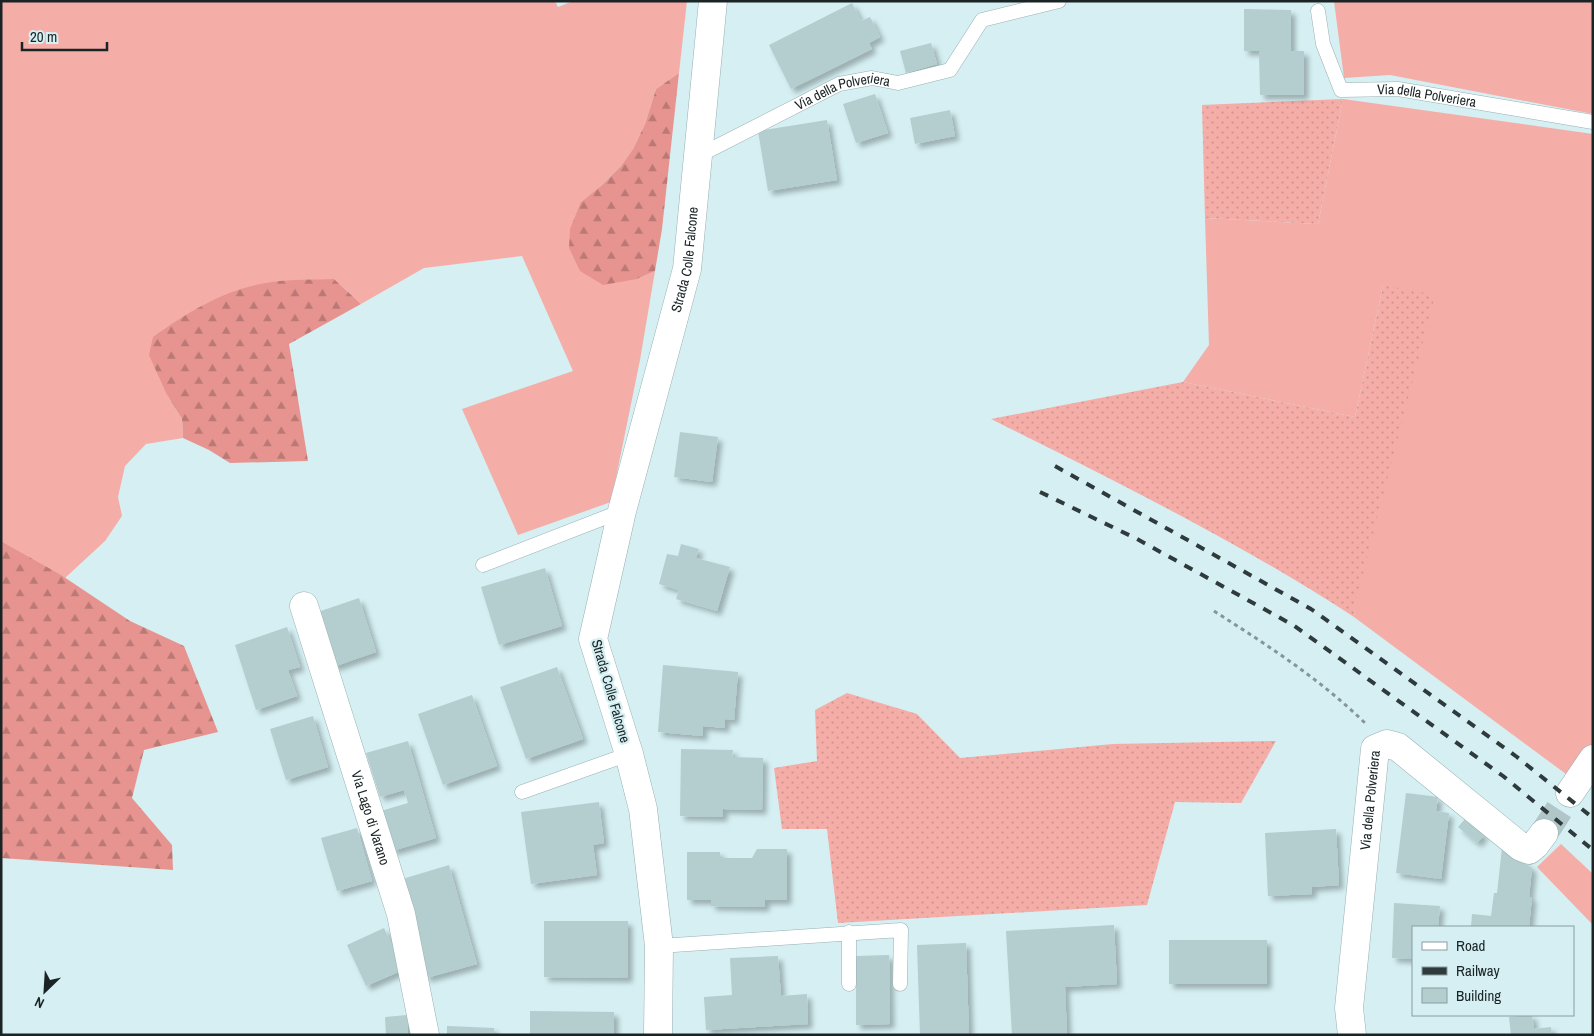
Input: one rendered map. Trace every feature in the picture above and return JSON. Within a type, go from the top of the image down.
[{"type":"street","name":"Strada Colle Falcone","points":[[658,1035],[659,946],[643,809],[629,754],[593,639],[622,511],[687,269],[714,1]]},
{"type":"street","name":"Via Lago di Varano","points":[[304,606],[401,914],[424,1035]]},
{"type":"street","name":"Via della Polveriera","points":[[1352,1035],[1350,1008],[1375,750],[1387,744],[1398,747],[1521,847],[1536,841]]},
{"type":"street","points":[[1570,793],[1593,759]]},
{"type":"lane","name":"Via della Polveriera","points":[[698,156],[839,84],[872,78],[898,82],[950,70],[982,20],[1059,1]]},
{"type":"lane","name":"Via della Polveriera","points":[[1318,11],[1323,44],[1340,90],[1398,89],[1593,122]]},
{"type":"lane","points":[[483,565],[622,511]]},
{"type":"lane","name":"Strada Colle Falcone","points":[[522,792],[629,754]]},
{"type":"lane","points":[[659,946],[901,930],[900,984]]},
{"type":"lane","points":[[849,932],[849,984]]},
{"type":"path","points":[[1214,611],[1276,650],[1344,702],[1387,744]]},
{"type":"shaded area","points":[[1,1],[555,1],[558,7],[573,1],[687,1],[679,73],[656,89],[645,124],[633,149],[621,166],[581,202],[637,279],[655,271],[640,360],[611,502],[518,535],[462,409],[573,371],[522,256],[424,268],[361,304],[334,279],[167,395],[182,419],[183,438],[146,444],[125,466],[118,497],[122,516],[105,541],[65,578],[1,541]]},
{"type":"shaded area","points":[[1334,1],[1593,1],[1593,114],[1390,75],[1344,78]]},
{"type":"shaded area","points":[[1343,99],[1593,134],[1593,744],[1570,777],[1354,617],[1383,285],[1355,417],[1183,382],[1209,345],[1205,218],[1318,224]]},
{"type":"shaded area","points":[[1343,99],[1318,224],[1205,218],[1202,105]]},
{"type":"shaded area","points":[[1383,285],[1435,295],[1356,600],[1354,617],[1221,538],[1130,489],[991,419],[1183,382],[1355,417]]},
{"type":"shaded area","points":[[847,693],[917,714],[960,758],[1113,744],[1276,741],[1241,803],[1175,802],[1147,905],[838,923],[827,829],[782,829],[774,768],[817,761],[815,710]]},
{"type":"shaded area","points":[[1561,844],[1593,874],[1593,925],[1537,867]]},
{"type":"green space","points":[[679,73],[662,229],[655,271],[637,279],[603,285],[580,271],[569,248],[570,229],[581,202],[621,166],[633,149],[645,124],[656,89]]},
{"type":"green space","points":[[334,279],[361,304],[289,344],[308,461],[230,463],[209,450],[183,438],[182,419],[167,395],[149,355],[153,337],[180,318],[209,302],[239,289],[280,281]]},
{"type":"green space","points":[[1,541],[61,575],[130,621],[184,646],[218,732],[144,750],[132,798],[172,845],[173,870],[1,858]]},
{"type":"building","points":[[852,3],[861,21],[870,17],[880,37],[869,43],[872,49],[791,89],[769,45]]},
{"type":"building","points":[[1244,9],[1291,10],[1291,51],[1304,51],[1304,95],[1260,95],[1259,51],[1244,51]]},
{"type":"building","points":[[931,43],[937,64],[906,73],[900,51]]},
{"type":"building","points":[[875,94],[888,133],[856,143],[843,104]]},
{"type":"building","points":[[950,110],[955,136],[915,144],[910,118]]},
{"type":"building","points":[[827,120],[837,180],[768,191],[758,131]]},
{"type":"building","points":[[680,432],[718,437],[712,482],[674,477]]},
{"type":"building","points":[[681,544],[699,549],[696,558],[730,567],[717,611],[676,599],[679,590],[659,584],[667,554],[678,556]]},
{"type":"building","points":[[545,568],[562,626],[499,645],[481,587]]},
{"type":"building","points":[[359,598],[376,652],[333,667],[315,613]]},
{"type":"building","points":[[287,627],[300,667],[288,670],[297,696],[256,710],[235,645]]},
{"type":"building","points":[[663,665],[738,672],[734,720],[725,719],[725,728],[703,726],[703,736],[658,732]]},
{"type":"building","points":[[557,667],[583,739],[526,759],[500,687]]},
{"type":"building","points":[[472,695],[497,766],[443,785],[418,714]]},
{"type":"building","points":[[313,716],[328,767],[286,780],[270,729]]},
{"type":"building","points":[[408,741],[436,838],[392,851],[381,811],[408,803],[404,790],[380,797],[366,753]]},
{"type":"building","points":[[681,749],[733,750],[732,757],[763,758],[762,810],[723,809],[723,817],[680,816]]},
{"type":"building","points":[[1406,793],[1438,797],[1436,811],[1449,813],[1441,879],[1396,873]]},
{"type":"building","points":[[599,802],[604,843],[593,845],[597,875],[531,884],[521,812]]},
{"type":"building","points":[[1465,819],[1484,835],[1477,843],[1458,827]]},
{"type":"building","points":[[357,828],[372,881],[337,891],[321,838]]},
{"type":"building","points":[[1336,829],[1339,885],[1312,887],[1312,894],[1268,896],[1265,833]]},
{"type":"building","points":[[1502,848],[1532,868],[1529,897],[1532,897],[1529,926],[1471,926],[1472,914],[1491,916],[1494,893],[1497,893]]},
{"type":"building","points":[[757,849],[787,849],[787,900],[765,900],[765,907],[711,906],[711,900],[687,900],[687,852],[720,852],[720,858],[752,858]]},
{"type":"building","points":[[449,865],[477,964],[426,978],[399,880]]},
{"type":"building","points":[[1394,903],[1440,906],[1438,926],[1412,926],[1412,959],[1392,958]]},
{"type":"building","points":[[544,921],[628,921],[628,978],[544,977]]},
{"type":"building","points":[[1114,925],[1117,984],[1065,987],[1067,1035],[1012,1035],[1006,931]]},
{"type":"building","points":[[384,928],[403,970],[366,986],[347,945]]},
{"type":"building","points":[[1169,940],[1267,940],[1267,984],[1169,984]]},
{"type":"building","points":[[966,943],[969,1035],[920,1035],[917,945]]},
{"type":"building","points":[[889,955],[890,1024],[856,1025],[856,956]]},
{"type":"building","points":[[778,956],[781,996],[807,994],[808,1024],[706,1030],[704,997],[732,995],[730,958]]},
{"type":"building","points":[[530,1011],[614,1012],[614,1035],[530,1035]]},
{"type":"building","points":[[407,1015],[408,1035],[386,1035],[385,1017]]},
{"type":"building","points":[[1532,1016],[1534,1029],[1551,1027],[1552,1035],[1511,1035],[1509,1017]]},
{"type":"building","points":[[447,1026],[494,1028],[494,1035],[447,1035]]},
{"type":"tunnel","points":[[1544,833],[1570,793]]},
{"type":"railway","points":[[1055,466],[1311,609],[1517,757],[1593,818]]},
{"type":"railway","points":[[1040,492],[1137,539],[1293,625],[1503,776],[1593,850]]}]
